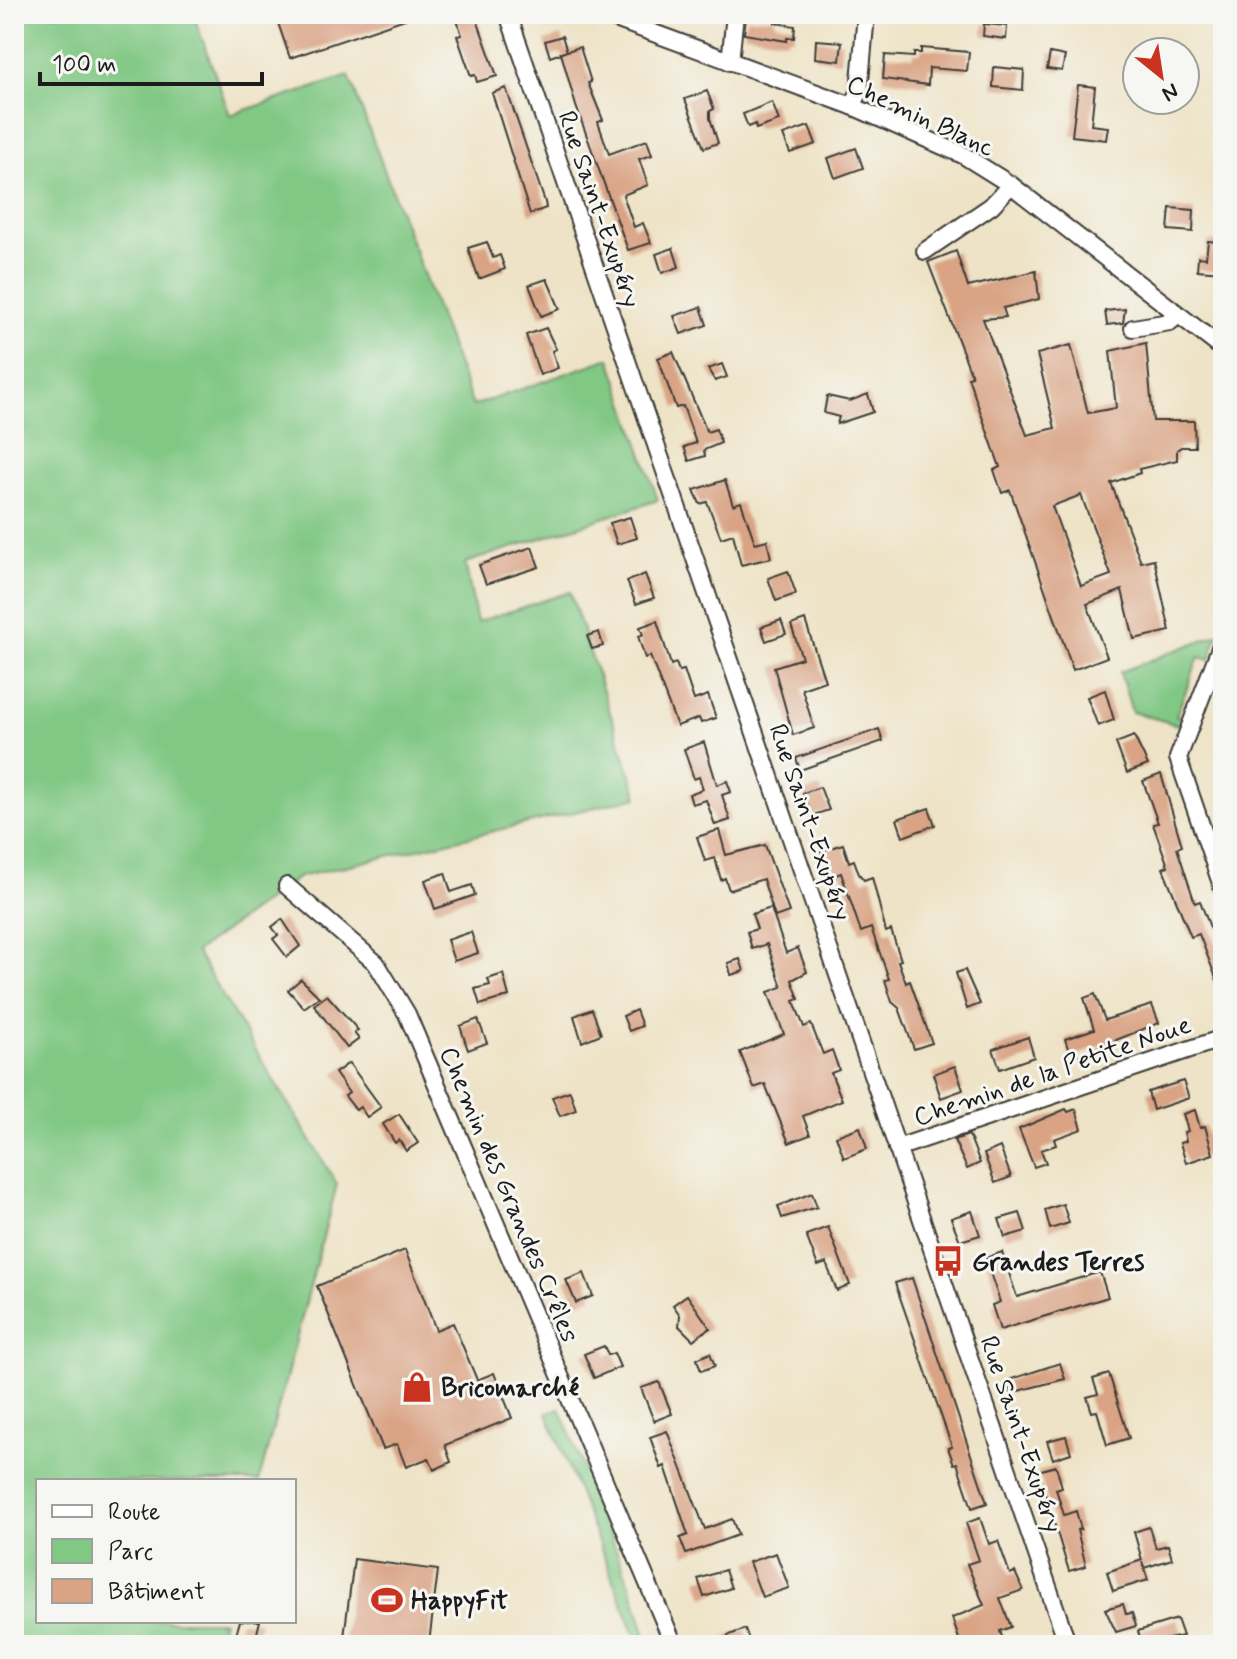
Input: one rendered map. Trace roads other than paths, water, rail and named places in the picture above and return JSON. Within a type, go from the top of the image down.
[{"type":"street","name":"Rue Saint-Exupéry","points":[[508,14],[1068,1645]]},
{"type":"street","name":"Chemin Blanc","points":[[602,14],[852,106],[963,155],[1011,185],[1223,349]]},
{"type":"street","points":[[730,62],[735,14]]},
{"type":"street","points":[[852,106],[859,93],[866,14]]},
{"type":"street","points":[[925,251],[991,206],[1011,185]]},
{"type":"street","points":[[1133,328],[1170,322],[1177,316]]},
{"type":"street","points":[[1222,883],[1178,758],[1223,640]]},
{"type":"street","name":"Chemin des Grandes Crêles","points":[[287,886],[376,963],[407,1014],[674,1645]]},
{"type":"street","name":"Chemin de la Petite Noue","points":[[897,1148],[1223,1038]]},
{"type":"place","name":"Grandes Terres","points":[[948,1261]]},
{"type":"place","name":"Bricomarché","points":[[417,1387]]},
{"type":"place","name":"HappyFit","points":[[387,1600]]}]
